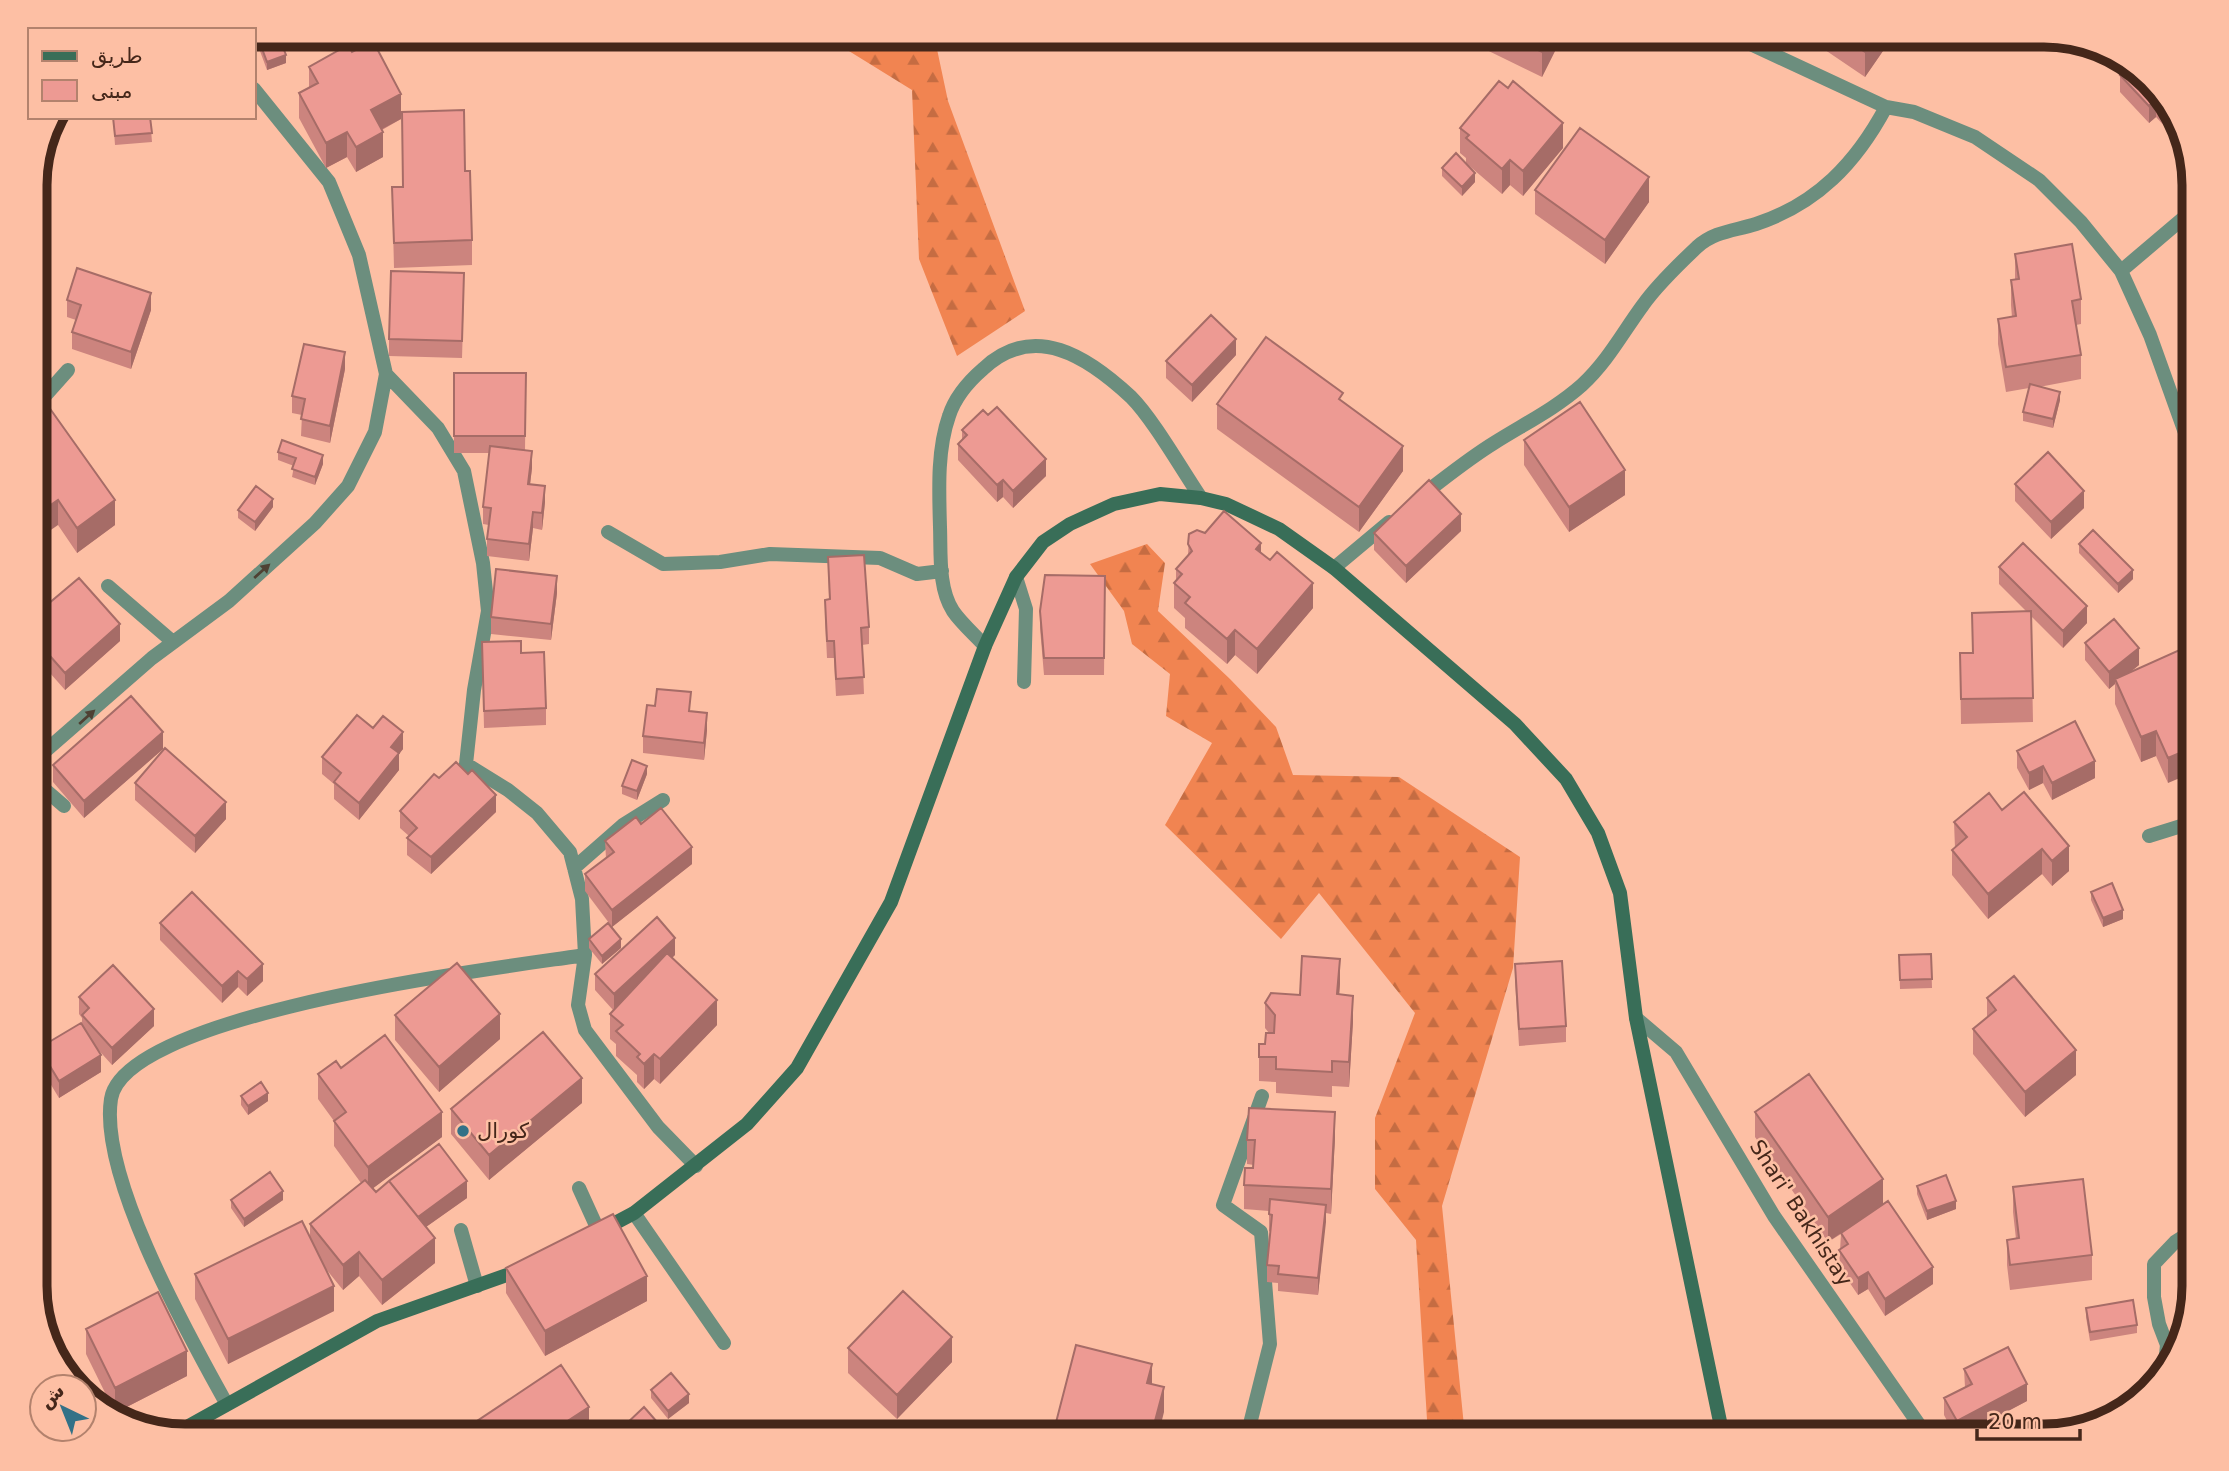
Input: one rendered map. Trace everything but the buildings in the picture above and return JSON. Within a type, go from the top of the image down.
[{"type":"main road","points":[[593,1235],[634,1213],[696,1166],[747,1124],[797,1068],[891,902],[985,646],[1016,577],[1043,541],[1070,524],[1114,504],[1160,494],[1201,498],[1226,504],[1279,530],[1334,568],[1515,724],[1566,779],[1598,833],[1620,893],[1636,1018],[1721,1424]]},
{"type":"main road","points":[[191,1424],[377,1321],[538,1264]]},
{"type":"street","points":[[1757,47],[1886,107],[1914,112],[1947,125],[2012,160],[2060,201],[2121,271],[2150,335],[2182,424]]},
{"type":"street","points":[[48,749],[173,642],[229,601],[315,523],[348,486],[375,432],[386,374],[359,256],[329,182],[256,91]]},
{"type":"street","points":[[1334,568],[1468,459],[1550,411],[1582,385],[1616,347],[1644,303],[1698,246],[1716,233],[1753,225],[1794,210],[1821,191],[1871,134],[1886,107]]},
{"type":"street","points":[[2121,271],[2182,219]]},
{"type":"street","points":[[985,646],[952,610],[942,571],[942,448],[949,415],[961,391],[976,374],[1013,347],[1048,346],[1073,355],[1101,373],[1132,398],[1201,498]]},
{"type":"street","points":[[48,392],[68,370]]},
{"type":"street","points":[[386,374],[438,428],[464,471],[480,550],[488,611],[474,690],[466,764],[508,790],[537,813],[570,852],[582,899],[585,955],[578,1005],[585,1030],[658,1127],[696,1166]]},
{"type":"street","points":[[608,532],[663,564],[720,562],[770,554],[880,558],[917,574],[942,571]]},
{"type":"street","points":[[1016,577],[1026,609],[1024,682]]},
{"type":"street","points":[[108,586],[173,642]]},
{"type":"street","points":[[48,792],[64,806]]},
{"type":"street","points":[[574,868],[623,825],[663,800]]},
{"type":"street","points":[[2149,836],[2182,826]]},
{"type":"street","points":[[226,1403],[177,1314],[116,1164],[111,1098],[123,1074],[141,1059],[164,1047],[284,1008],[357,990],[585,955]]},
{"type":"street","name":"Shari' Bakhistay","points":[[1636,1018],[1676,1052],[1774,1216],[1919,1424]]},
{"type":"street","points":[[1250,1424],[1270,1344],[1261,1232],[1223,1205],[1262,1096]]},
{"type":"street","points":[[579,1188],[593,1235]]},
{"type":"street","points":[[634,1213],[724,1343]]},
{"type":"street","points":[[461,1230],[477,1286]]},
{"type":"street","points":[[2167,1350],[2154,1297],[2154,1265],[2182,1238]]},
{"type":"green space","points":[[843,48],[937,48],[948,101],[1025,311],[957,356],[919,259],[912,90]]},
{"type":"green space","points":[[1147,544],[1165,563],[1158,611],[1276,727],[1293,775],[1399,777],[1520,857],[1513,968],[1442,1206],[1464,1424],[1427,1424],[1416,1240],[1375,1189],[1375,1118],[1415,1013],[1319,893],[1281,939],[1165,825],[1212,743],[1166,716],[1170,674],[1132,644],[1124,611],[1090,564]]},
{"type":"place","name":"كورال","points":[[463,1131]]}]
